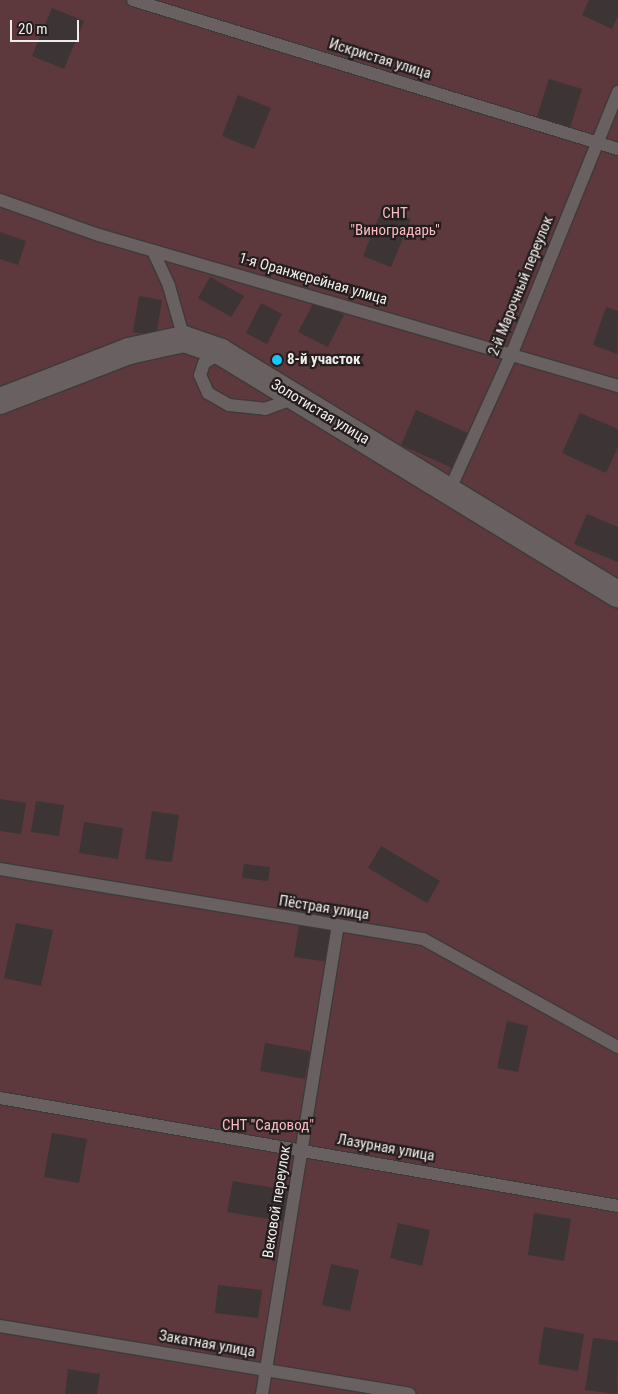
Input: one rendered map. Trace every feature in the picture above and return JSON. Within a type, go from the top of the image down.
[{"type":"street","name":"Золотистая улица","points":[[184,339],[221,352],[618,594]]},
{"type":"street","points":[[0,401],[129,351],[184,339]]},
{"type":"lane","name":"Искристая улица","points":[[133,0],[618,150]]},
{"type":"lane","name":"2-й Марочный переулок","points":[[449,491],[512,353],[618,92]]},
{"type":"lane","name":"1-я Оранжерейная улица","points":[[0,200],[152,250],[512,353],[618,386]]},
{"type":"lane","points":[[152,250],[169,286],[184,339]]},
{"type":"lane","points":[[221,352],[204,363],[200,375],[208,394],[229,404],[265,410],[296,398]]},
{"type":"lane","name":"Пёстрая улица","points":[[0,869],[338,927],[423,939],[618,1047]]},
{"type":"lane","name":"Вековой переулок","points":[[262,1394],[338,927]]},
{"type":"lane","name":"Лазурная улица","points":[[0,1098],[302,1149],[618,1206]]},
{"type":"lane","name":"Закатная улица","points":[[0,1326],[409,1394]]},
{"type":"green space","points":[[0,0],[618,0],[618,1394],[0,1394]]},
{"type":"building","points":[[589,0],[618,0],[618,16],[612,29],[582,15]]},
{"type":"building","points":[[52,8],[84,21],[64,69],[32,56]]},
{"type":"building","points":[[549,79],[582,89],[570,128],[537,117]]},
{"type":"building","points":[[238,95],[271,108],[254,149],[222,136]]},
{"type":"building","points":[[383,207],[411,219],[391,267],[363,256]]},
{"type":"building","points":[[0,232],[26,241],[18,265],[0,259]]},
{"type":"building","points":[[210,277],[244,296],[231,317],[198,298]]},
{"type":"building","points":[[139,296],[162,300],[156,336],[133,332]]},
{"type":"building","points":[[315,300],[344,315],[328,347],[298,332]]},
{"type":"building","points":[[261,303],[282,314],[267,344],[246,333]]},
{"type":"building","points":[[606,307],[618,311],[617,354],[593,345]]},
{"type":"building","points":[[416,410],[468,433],[452,468],[401,445]]},
{"type":"building","points":[[580,413],[618,429],[618,447],[606,473],[562,453]]},
{"type":"building","points":[[587,514],[618,527],[618,562],[574,544]]},
{"type":"building","points":[[0,799],[26,803],[21,834],[0,831]]},
{"type":"building","points":[[36,801],[64,805],[59,836],[31,832]]},
{"type":"building","points":[[152,811],[179,815],[172,862],[145,859]]},
{"type":"building","points":[[84,822],[123,828],[118,859],[79,853]]},
{"type":"building","points":[[381,846],[440,881],[427,903],[368,868]]},
{"type":"building","points":[[244,864],[270,867],[268,881],[242,878]]},
{"type":"building","points":[[16,923],[53,930],[41,986],[4,978]]},
{"type":"building","points":[[299,925],[334,930],[329,962],[294,957]]},
{"type":"building","points":[[507,1021],[528,1026],[518,1072],[497,1068]]},
{"type":"building","points":[[265,1043],[310,1051],[305,1079],[260,1071]]},
{"type":"building","points":[[52,1133],[87,1139],[79,1183],[44,1177]]},
{"type":"building","points":[[233,1181],[298,1192],[293,1223],[227,1212]]},
{"type":"building","points":[[534,1213],[571,1219],[564,1261],[528,1255]]},
{"type":"building","points":[[398,1223],[430,1230],[422,1266],[390,1258]]},
{"type":"building","points":[[331,1264],[359,1270],[350,1311],[322,1305]]},
{"type":"building","points":[[218,1285],[262,1290],[258,1318],[215,1313]]},
{"type":"building","points":[[544,1327],[584,1334],[578,1371],[538,1364]]},
{"type":"building","points":[[593,1338],[618,1341],[617,1394],[585,1390]]},
{"type":"building","points":[[68,1369],[100,1374],[97,1394],[65,1394]]},
{"type":"place","name":"8-й участок","points":[[277,360]]},
{"type":"park label","name":"СНТ \"Виноградарь\"","points":[[395,222]]},
{"type":"park label","name":"СНТ \"Садовод\"","points":[[268,1126]]}]
